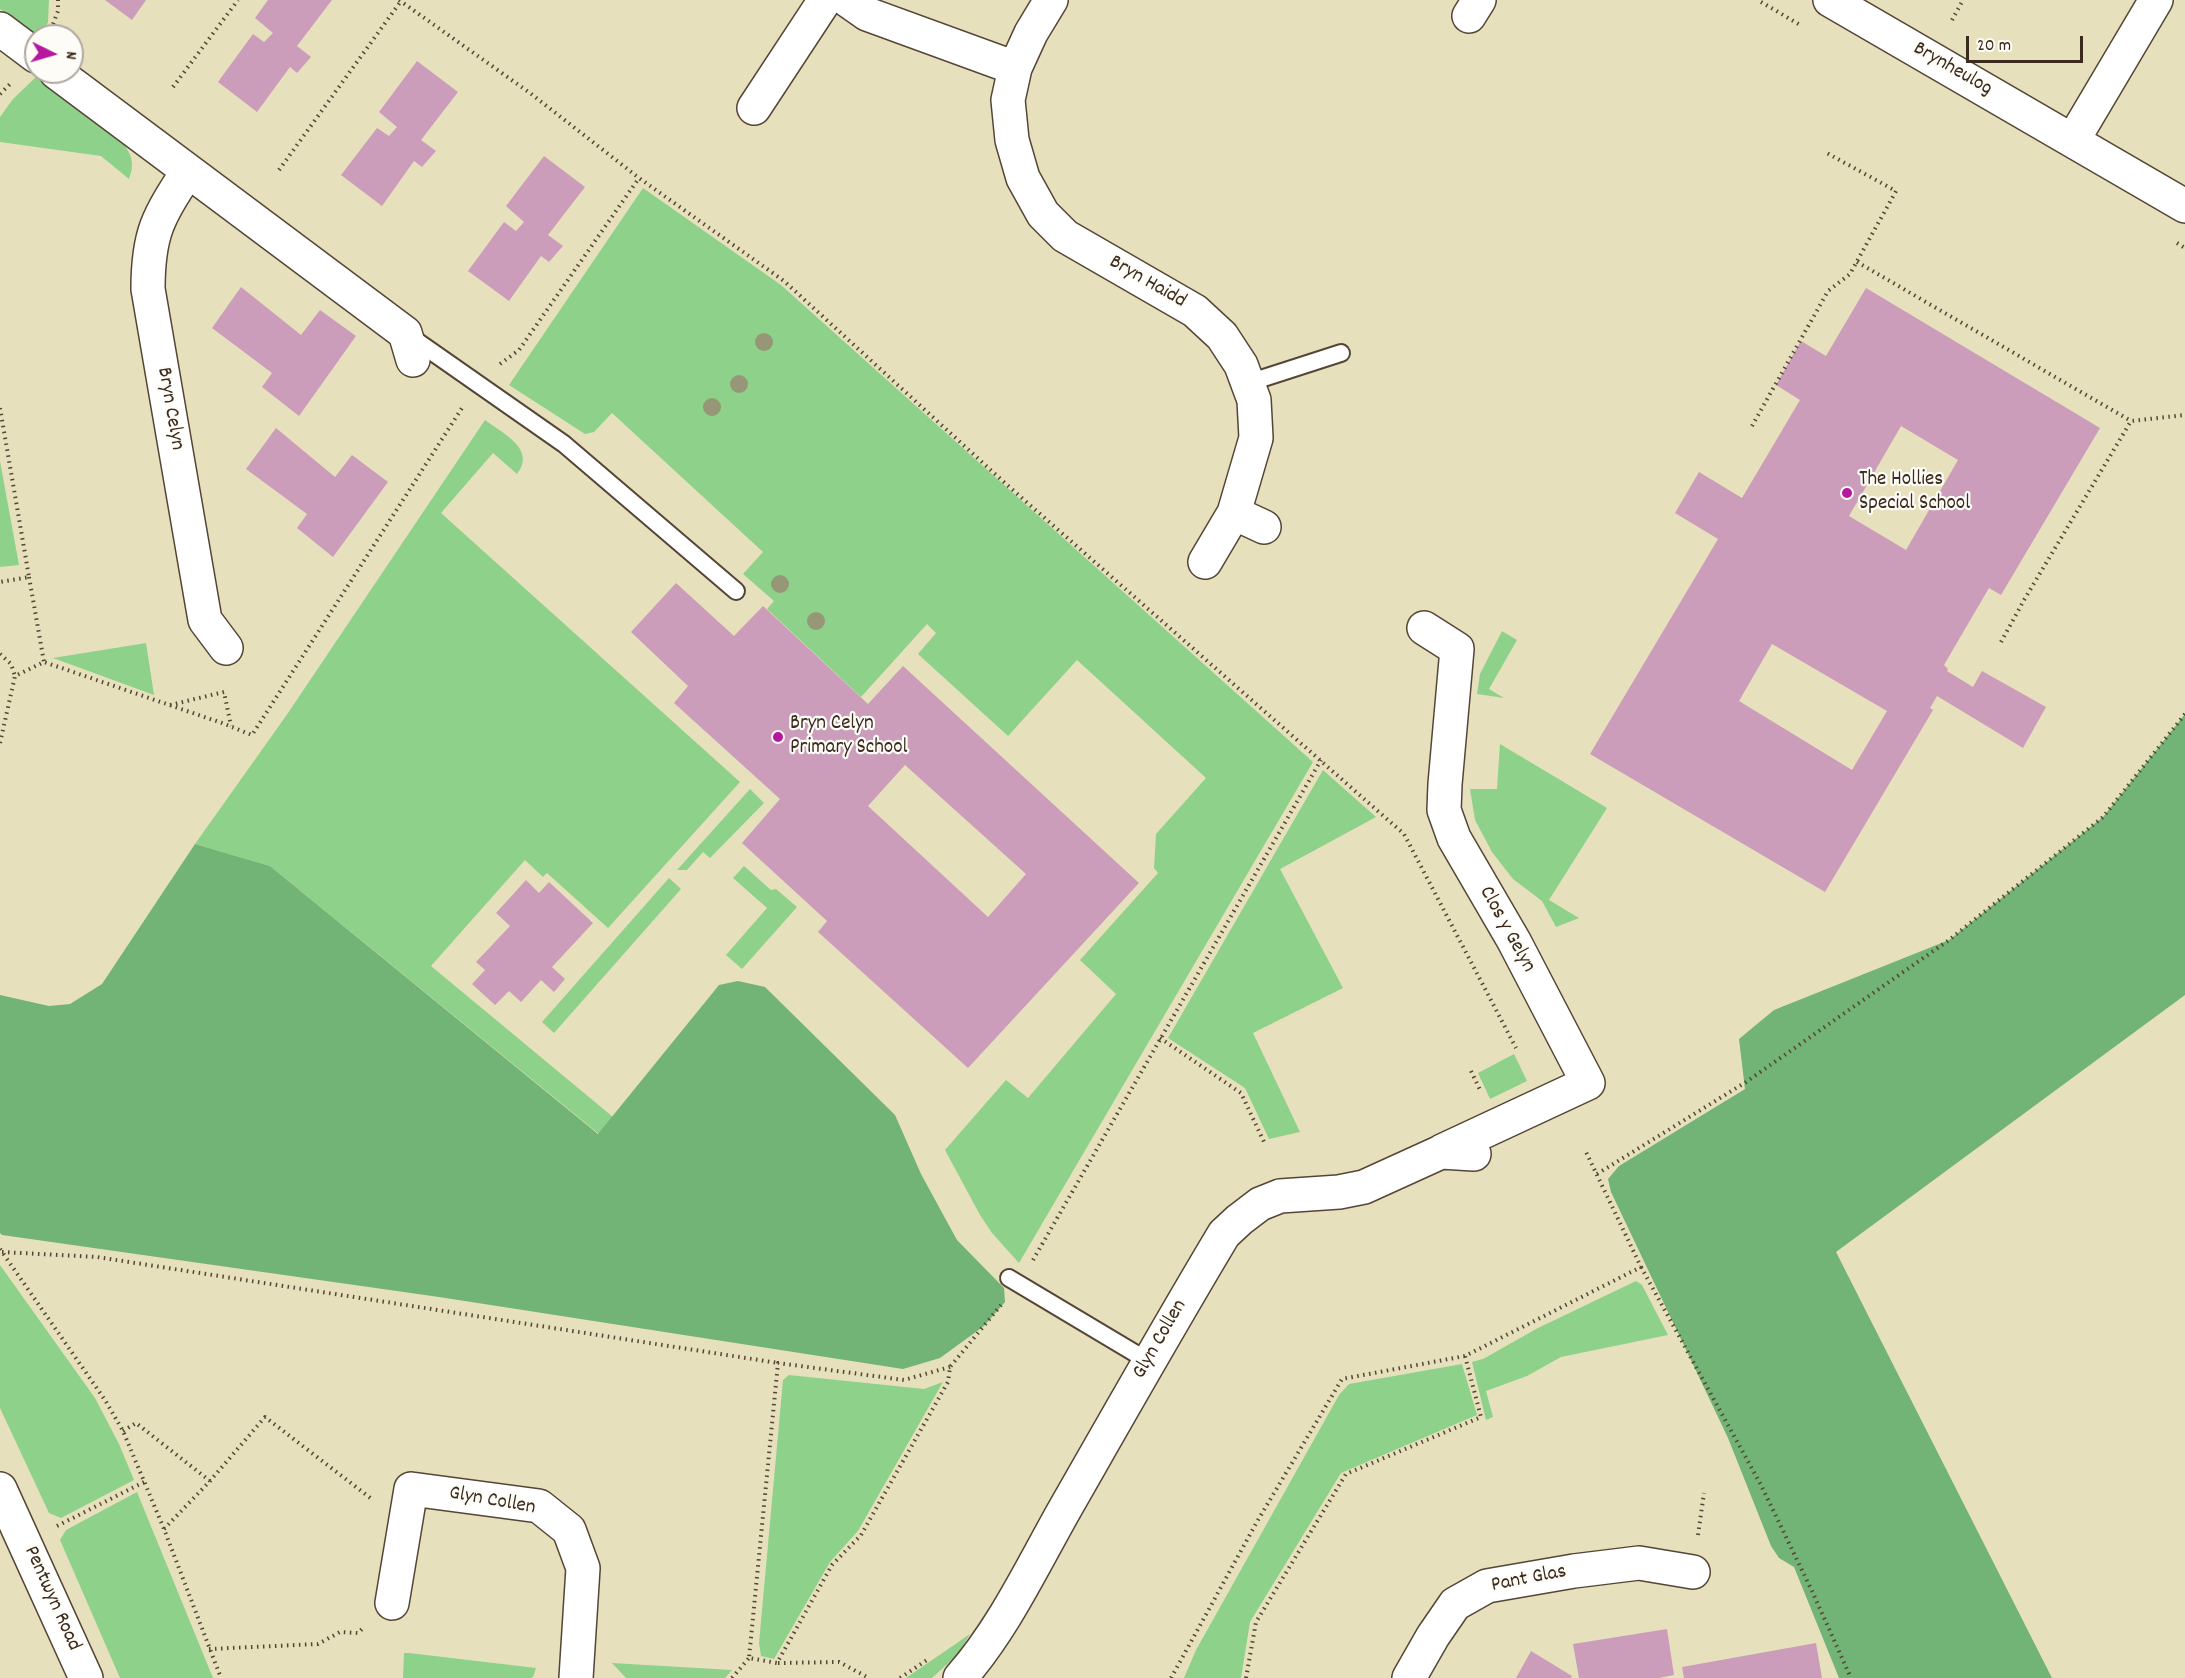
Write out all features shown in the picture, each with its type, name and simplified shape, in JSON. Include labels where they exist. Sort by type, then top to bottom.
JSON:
[{"type":"street","points":[[754,108],[825,0]]},
{"type":"street","points":[[847,0],[867,14],[1015,68]]},
{"type":"street","name":"Bryn Haidd","points":[[1052,0],[1031,33],[1015,68],[1008,100],[1012,140],[1023,178],[1043,214],[1065,236],[1195,311],[1222,336],[1241,365],[1254,400],[1256,438],[1234,513],[1205,562]]},
{"type":"street","name":"Brynheulog","points":[[1830,0],[2185,206]]},
{"type":"street","points":[[2073,140],[2156,0]]},
{"type":"street","points":[[0,29],[24,47]]},
{"type":"street","points":[[73,84],[188,171],[409,346]]},
{"type":"street","name":"Bryn Celyn","points":[[188,171],[165,206],[154,230],[148,258],[148,289],[205,620],[226,648]]},
{"type":"street","points":[[1234,513],[1264,527]]},
{"type":"street","name":"Clos y Gelyn","points":[[1424,628],[1457,649],[1444,810],[1454,838],[1514,941],[1588,1083],[1441,1152]]},
{"type":"street","name":"Glyn Collen","points":[[960,1678],[985,1647],[1011,1604],[1148,1361],[1224,1234],[1260,1204],[1281,1196],[1339,1192],[1364,1187],[1441,1152],[1474,1154]]},
{"type":"street","name":"Pentwyn Road","points":[[0,1489],[86,1678]]},
{"type":"street","name":"Glyn Collen","points":[[392,1603],[411,1489],[538,1506],[569,1530],[583,1568],[576,1678]]},
{"type":"street","name":"Pant Glas","points":[[1409,1678],[1455,1604],[1488,1586],[1574,1571],[1639,1563],[1693,1572]]},
{"type":"lane","points":[[409,346],[478,384],[564,444],[736,591]]},
{"type":"lane","points":[[1248,383],[1341,353]]},
{"type":"lane","points":[[1013,1282],[1148,1361]]},
{"type":"path","points":[[53,24],[58,11],[58,0]]},
{"type":"path","points":[[173,87],[238,0]]},
{"type":"path","points":[[279,170],[400,0],[530,93],[639,178],[784,281],[1006,484],[1404,834],[1516,1048]]},
{"type":"path","points":[[1952,20],[1964,0]]},
{"type":"path","points":[[1752,426],[1828,291],[1850,274],[1896,191],[1825,152]]},
{"type":"path","points":[[15,676],[44,662],[252,735],[482,377],[519,350],[639,178]]},
{"type":"path","points":[[1857,262],[2131,420],[2185,415]]},
{"type":"path","points":[[0,410],[44,662]]},
{"type":"path","points":[[2001,642],[2131,420]]},
{"type":"path","points":[[0,582],[29,577]]},
{"type":"path","points":[[0,654],[11,664],[15,676],[0,743]]},
{"type":"path","points":[[170,705],[224,692],[231,726]]},
{"type":"path","points":[[1597,1174],[1746,1082],[1949,940],[2103,817],[2185,714]]},
{"type":"path","points":[[777,1663],[832,1565],[861,1535],[948,1382],[950,1367],[1013,1282],[1160,1038],[1321,760]]},
{"type":"path","points":[[1160,1038],[1241,1093],[1265,1144]]},
{"type":"path","points":[[1586,1152],[1641,1268],[1761,1485],[1851,1678]]},
{"type":"path","points":[[1,1250],[97,1257],[778,1364],[904,1380],[950,1367]]},
{"type":"path","points":[[1,1250],[105,1400],[123,1431],[164,1529],[220,1678]]},
{"type":"path","points":[[1171,1678],[1258,1520],[1342,1379],[1464,1356],[1641,1268]]},
{"type":"path","points":[[1246,1678],[1256,1622],[1346,1474],[1481,1417],[1464,1356]]},
{"type":"path","points":[[732,1678],[749,1658],[778,1364]]},
{"type":"path","points":[[164,1529],[265,1417],[404,1524]]},
{"type":"path","points":[[123,1431],[136,1423],[210,1480]]},
{"type":"path","points":[[50,1529],[144,1482]]},
{"type":"path","points":[[208,1649],[318,1644],[340,1632],[358,1633]]},
{"type":"path","points":[[749,1658],[777,1663],[839,1662],[869,1678]]},
{"type":"green space","points":[[0,0],[49,0],[47,24],[24,24],[24,26],[0,9]]},
{"type":"green space","points":[[29,84],[45,84],[121,141],[131,159],[132,168],[129,179],[101,156],[0,142],[0,117],[13,99]]},
{"type":"green space","points":[[643,188],[781,285],[1313,762],[1019,1263],[992,1233],[980,1215],[945,1150],[1006,1080],[1028,1098],[1116,994],[1080,960],[1158,873],[1154,868],[1156,834],[1206,778],[1077,660],[1008,736],[918,654],[936,633],[927,624],[861,697],[767,609],[774,601],[743,574],[763,552],[612,413],[594,432],[585,434],[509,385]]},
{"type":"green space","points":[[485,420],[515,442],[523,457],[522,465],[517,474],[493,453],[441,513],[740,782],[608,928],[547,873],[543,877],[525,860],[431,966],[613,1117],[599,1134],[270,866],[195,844],[288,713]]},
{"type":"green space","points":[[0,461],[19,565],[0,567]]},
{"type":"green space","points":[[1502,631],[1517,640],[1489,689],[1504,698],[1477,694],[1480,674]]},
{"type":"green space","points":[[146,643],[154,695],[53,658]]},
{"type":"green space","points":[[2185,714],[2185,995],[1836,1252],[2052,1678],[1839,1678],[1794,1567],[1779,1558],[1771,1546],[1728,1438],[1611,1192],[1608,1179],[1619,1166],[1745,1089],[1739,1039],[1774,1010],[1949,940],[2103,817]]},
{"type":"green space","points":[[1500,744],[1607,808],[1549,900],[1579,918],[1556,927],[1542,901],[1513,879],[1492,852],[1475,820],[1470,789],[1497,789]]},
{"type":"green space","points":[[1323,770],[1376,817],[1280,869],[1343,988],[1253,1033],[1300,1132],[1269,1139],[1245,1088],[1168,1038]]},
{"type":"green space","points":[[750,789],[764,803],[710,858],[703,852],[687,870],[677,870]]},
{"type":"green space","points":[[195,844],[270,866],[598,1134],[719,985],[738,981],[765,987],[895,1115],[921,1174],[957,1240],[1004,1288],[1005,1302],[984,1326],[940,1358],[903,1369],[439,1297],[2,1235],[0,1233],[0,995],[49,1006],[70,1004],[102,984]]},
{"type":"green space","points":[[744,866],[771,890],[776,889],[797,907],[742,969],[726,955],[767,908],[733,878]]},
{"type":"green space","points":[[669,878],[681,889],[554,1033],[542,1022]]},
{"type":"green space","points":[[1514,1054],[1527,1081],[1490,1099],[1478,1073]]},
{"type":"green space","points":[[0,1265],[95,1398],[119,1444],[134,1480],[61,1518],[49,1513],[0,1408]]},
{"type":"green space","points":[[1636,1281],[1642,1285],[1668,1335],[1561,1357],[1527,1376],[1486,1391],[1493,1417],[1486,1420],[1472,1362],[1483,1359],[1538,1328]]},
{"type":"green space","points":[[1462,1364],[1477,1415],[1341,1473],[1250,1622],[1241,1678],[1184,1678],[1196,1650],[1339,1395],[1349,1384]]},
{"type":"green space","points":[[789,1375],[924,1389],[943,1382],[858,1531],[830,1562],[774,1659],[761,1656],[759,1643],[783,1380]]},
{"type":"green space","points":[[137,1492],[213,1678],[120,1678],[60,1540],[66,1530]]},
{"type":"green space","points":[[970,1634],[957,1655],[932,1678],[906,1678]]},
{"type":"green space","points":[[404,1653],[536,1668],[531,1678],[403,1678]]},
{"type":"green space","points":[[612,1663],[732,1670],[725,1678],[626,1678]]},
{"type":"building","points":[[105,0],[146,0],[132,20]]},
{"type":"building","points":[[268,0],[332,0],[297,46],[311,57],[297,73],[290,67],[257,112],[218,82],[253,34],[264,42],[273,33],[255,18]]},
{"type":"building","points":[[417,61],[458,92],[421,140],[436,151],[422,167],[414,161],[382,206],[341,175],[377,128],[389,136],[397,127],[379,112]]},
{"type":"building","points":[[544,156],[585,187],[548,235],[563,246],[549,262],[541,256],[509,301],[468,271],[504,222],[516,231],[524,222],[506,206]]},
{"type":"building","points":[[241,287],[301,335],[320,310],[356,336],[299,416],[262,387],[272,373],[212,328]]},
{"type":"building","points":[[1866,288],[2100,428],[2001,595],[1989,588],[1944,665],[1947,671],[1973,687],[1982,671],[2046,707],[2023,748],[1937,696],[1930,708],[1933,710],[1825,892],[1590,754],[1718,539],[1675,513],[1699,472],[1742,498],[1800,400],[1776,385],[1801,341],[1826,356]],"holes":[[[1901,426],[1958,460],[1906,550],[1849,516]],[[1772,644],[1887,711],[1852,770],[1739,701]]]},
{"type":"building","points":[[276,428],[335,477],[352,455],[388,482],[333,557],[297,528],[307,514],[246,469]]},
{"type":"building","points":[[676,583],[734,636],[763,606],[868,704],[903,666],[1139,883],[968,1068],[818,932],[827,921],[742,843],[780,799],[674,703],[688,686],[631,632]],"holes":[[[905,765],[1026,874],[988,917],[868,806]]]},
{"type":"building","points":[[526,880],[539,893],[549,882],[593,923],[552,967],[565,979],[554,992],[541,980],[521,1002],[509,991],[495,1005],[472,984],[485,970],[476,962],[510,926],[496,913]]},
{"type":"building","points":[[1667,1629],[1674,1675],[1659,1678],[1579,1678],[1573,1644]]},
{"type":"building","points":[[1816,1643],[1822,1678],[1684,1678],[1682,1667]]},
{"type":"building","points":[[1531,1651],[1572,1676],[1571,1678],[1516,1678]]},
{"type":"place","name":"The Hollies Special School","points":[[1847,493]]},
{"type":"place","name":"Bryn Celyn Primary School","points":[[778,737]]}]
